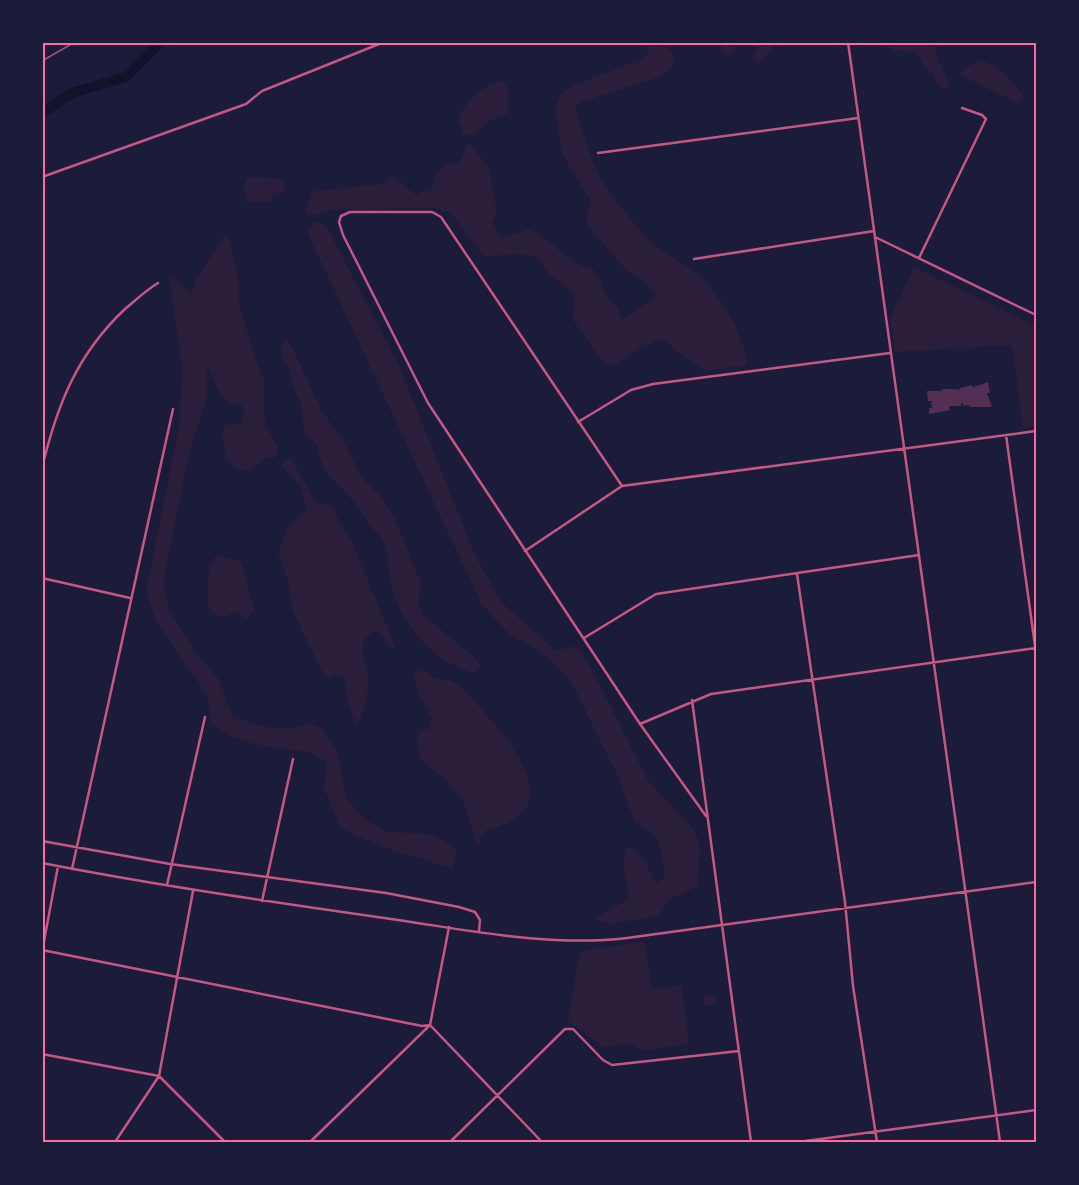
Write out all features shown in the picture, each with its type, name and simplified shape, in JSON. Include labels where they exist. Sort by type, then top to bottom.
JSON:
[{"type":"street","points":[[42,177],[118,152],[246,104],[262,91],[384,42]]},
{"type":"street","points":[[848,42],[890,353],[967,892],[1000,1142]]},
{"type":"street","points":[[919,258],[986,119],[982,115],[962,108]]},
{"type":"street","points":[[598,152],[858,118]]},
{"type":"street","points":[[622,486],[441,217],[432,212],[350,212],[341,216],[339,222],[343,234],[428,403],[640,724],[706,816]]},
{"type":"street","points":[[694,258],[874,230]]},
{"type":"street","points":[[875,237],[1036,315]]},
{"type":"street","points":[[42,468],[61,403],[82,361],[105,328],[146,290],[158,283]]},
{"type":"street","points":[[578,422],[630,390],[653,384],[890,353]]},
{"type":"street","points":[[72,869],[173,409]]},
{"type":"street","points":[[525,551],[622,486],[1036,431]]},
{"type":"street","points":[[1006,435],[1036,653]]},
{"type":"street","points":[[584,638],[656,594],[920,555]]},
{"type":"street","points":[[797,574],[814,680],[845,907],[853,986],[877,1142]]},
{"type":"street","points":[[42,578],[130,598]]},
{"type":"street","points":[[640,724],[692,700],[711,694],[1036,648]]},
{"type":"street","points":[[692,700],[751,1142]]},
{"type":"street","points":[[167,885],[170,864],[205,717]]},
{"type":"street","points":[[262,901],[293,759]]},
{"type":"street","points":[[42,841],[170,864],[386,893],[459,907],[475,912],[480,920],[479,931]]},
{"type":"street","points":[[42,863],[193,891],[449,927],[572,942],[609,940],[1036,882]]},
{"type":"street","points":[[58,866],[43,950],[422,1026],[430,1025]]},
{"type":"street","points":[[115,1142],[159,1076],[179,976],[193,891]]},
{"type":"street","points":[[310,1142],[430,1025],[449,927]]},
{"type":"street","points":[[430,1025],[542,1142]]},
{"type":"street","points":[[450,1142],[566,1029],[573,1029],[603,1060],[612,1065],[739,1051]]},
{"type":"street","points":[[42,1054],[159,1076],[225,1142]]},
{"type":"street","points":[[798,1142],[1036,1110]]},
{"type":"shaded area","points":[[645,43],[662,43],[667,47],[674,60],[671,67],[662,76],[581,102],[575,107],[586,143],[605,185],[642,233],[660,249],[694,271],[721,301],[736,327],[747,365],[706,371],[677,352],[663,338],[634,351],[615,365],[603,362],[573,320],[574,297],[572,293],[550,275],[542,263],[530,255],[523,254],[507,254],[485,258],[452,214],[436,208],[334,210],[309,216],[305,211],[313,191],[380,184],[391,177],[397,179],[416,195],[433,187],[434,180],[444,164],[456,165],[468,142],[489,168],[497,213],[492,222],[499,235],[504,238],[529,229],[541,235],[575,263],[594,270],[600,280],[604,293],[618,308],[622,320],[654,299],[654,292],[640,278],[628,272],[587,225],[586,219],[590,200],[562,154],[555,107],[560,95],[570,87],[644,58],[649,54]]},
{"type":"shaded area","points":[[721,43],[737,43],[735,51],[729,55],[723,53]]},
{"type":"shaded area","points":[[760,43],[776,43],[763,61],[757,62],[752,58]]},
{"type":"shaded area","points":[[883,43],[935,43],[938,58],[950,86],[943,90],[938,85],[933,73],[923,65],[918,55],[905,51],[892,51]]},
{"type":"shaded area","points":[[978,60],[992,65],[1009,78],[1023,95],[1019,104],[958,74]]},
{"type":"shaded area","points":[[497,82],[504,82],[508,89],[509,113],[490,121],[475,135],[464,135],[458,120],[465,107],[473,96]]},
{"type":"shaded area","points":[[246,178],[283,179],[285,193],[275,194],[269,202],[247,202],[244,187]]},
{"type":"shaded area","points":[[313,221],[326,225],[399,366],[475,555],[502,603],[556,651],[575,646],[590,666],[648,781],[693,829],[699,841],[698,886],[667,901],[659,916],[608,924],[594,919],[629,899],[623,866],[626,848],[631,847],[640,855],[656,884],[664,878],[662,852],[651,832],[635,823],[619,779],[571,681],[543,653],[509,634],[482,605],[307,232]]},
{"type":"shaded area","points":[[225,234],[230,239],[239,283],[239,302],[254,355],[264,380],[265,425],[278,447],[276,458],[267,457],[249,469],[242,470],[231,464],[225,452],[224,425],[242,423],[244,414],[242,405],[228,402],[223,397],[207,366],[206,402],[190,451],[163,583],[169,609],[197,655],[218,678],[233,716],[262,726],[291,728],[310,723],[322,728],[336,749],[347,799],[363,818],[385,831],[435,835],[456,848],[454,869],[385,848],[340,828],[324,788],[326,763],[320,758],[297,750],[272,748],[250,743],[230,735],[211,724],[208,697],[156,620],[146,592],[179,426],[182,367],[169,276],[177,280],[191,295],[197,278]]},
{"type":"shaded area","points":[[914,267],[1036,326],[1036,426],[1023,428],[1012,345],[895,352],[890,318]]},
{"type":"shaded area","points":[[288,339],[321,410],[344,442],[362,478],[380,496],[395,519],[421,584],[418,603],[423,615],[472,655],[480,665],[478,670],[472,673],[441,658],[416,634],[403,615],[390,583],[385,544],[357,506],[327,472],[322,464],[317,444],[307,436],[304,430],[301,403],[292,386],[291,373],[281,355],[282,342]]},
{"type":"shaded area","points":[[290,457],[316,503],[330,505],[353,544],[396,649],[389,647],[375,630],[364,639],[363,653],[368,685],[364,706],[357,726],[348,706],[344,677],[335,675],[326,679],[292,610],[288,581],[278,553],[288,526],[307,511],[301,487],[281,465]]},
{"type":"shaded area","points":[[217,555],[241,562],[255,610],[246,620],[236,612],[224,617],[213,613],[207,604],[209,565]]},
{"type":"shaded area","points":[[421,667],[436,678],[453,682],[483,710],[514,750],[525,772],[530,791],[526,808],[511,821],[496,828],[486,830],[477,846],[463,800],[444,778],[420,760],[417,741],[419,732],[429,728],[432,718],[418,692],[414,673]]},
{"type":"shaded area","points":[[645,942],[652,989],[682,985],[689,1044],[641,1051],[632,1043],[604,1047],[568,1021],[580,951]]},
{"type":"shaded area","points":[[707,994],[711,994],[715,1000],[711,1006],[707,1006],[703,1002],[703,998]]},
{"type":"building","points":[[988,382],[990,393],[987,393],[992,407],[970,407],[969,405],[964,406],[961,403],[961,406],[949,406],[950,410],[929,414],[929,408],[932,408],[931,402],[933,401],[928,401],[927,391],[941,391],[941,394],[942,389],[956,389],[959,391],[958,389],[972,385],[974,389],[974,387]]},
{"type":"waterway","points":[[42,113],[72,93],[126,77],[160,42]]},
{"type":"railway","points":[[42,61],[75,42]]}]
